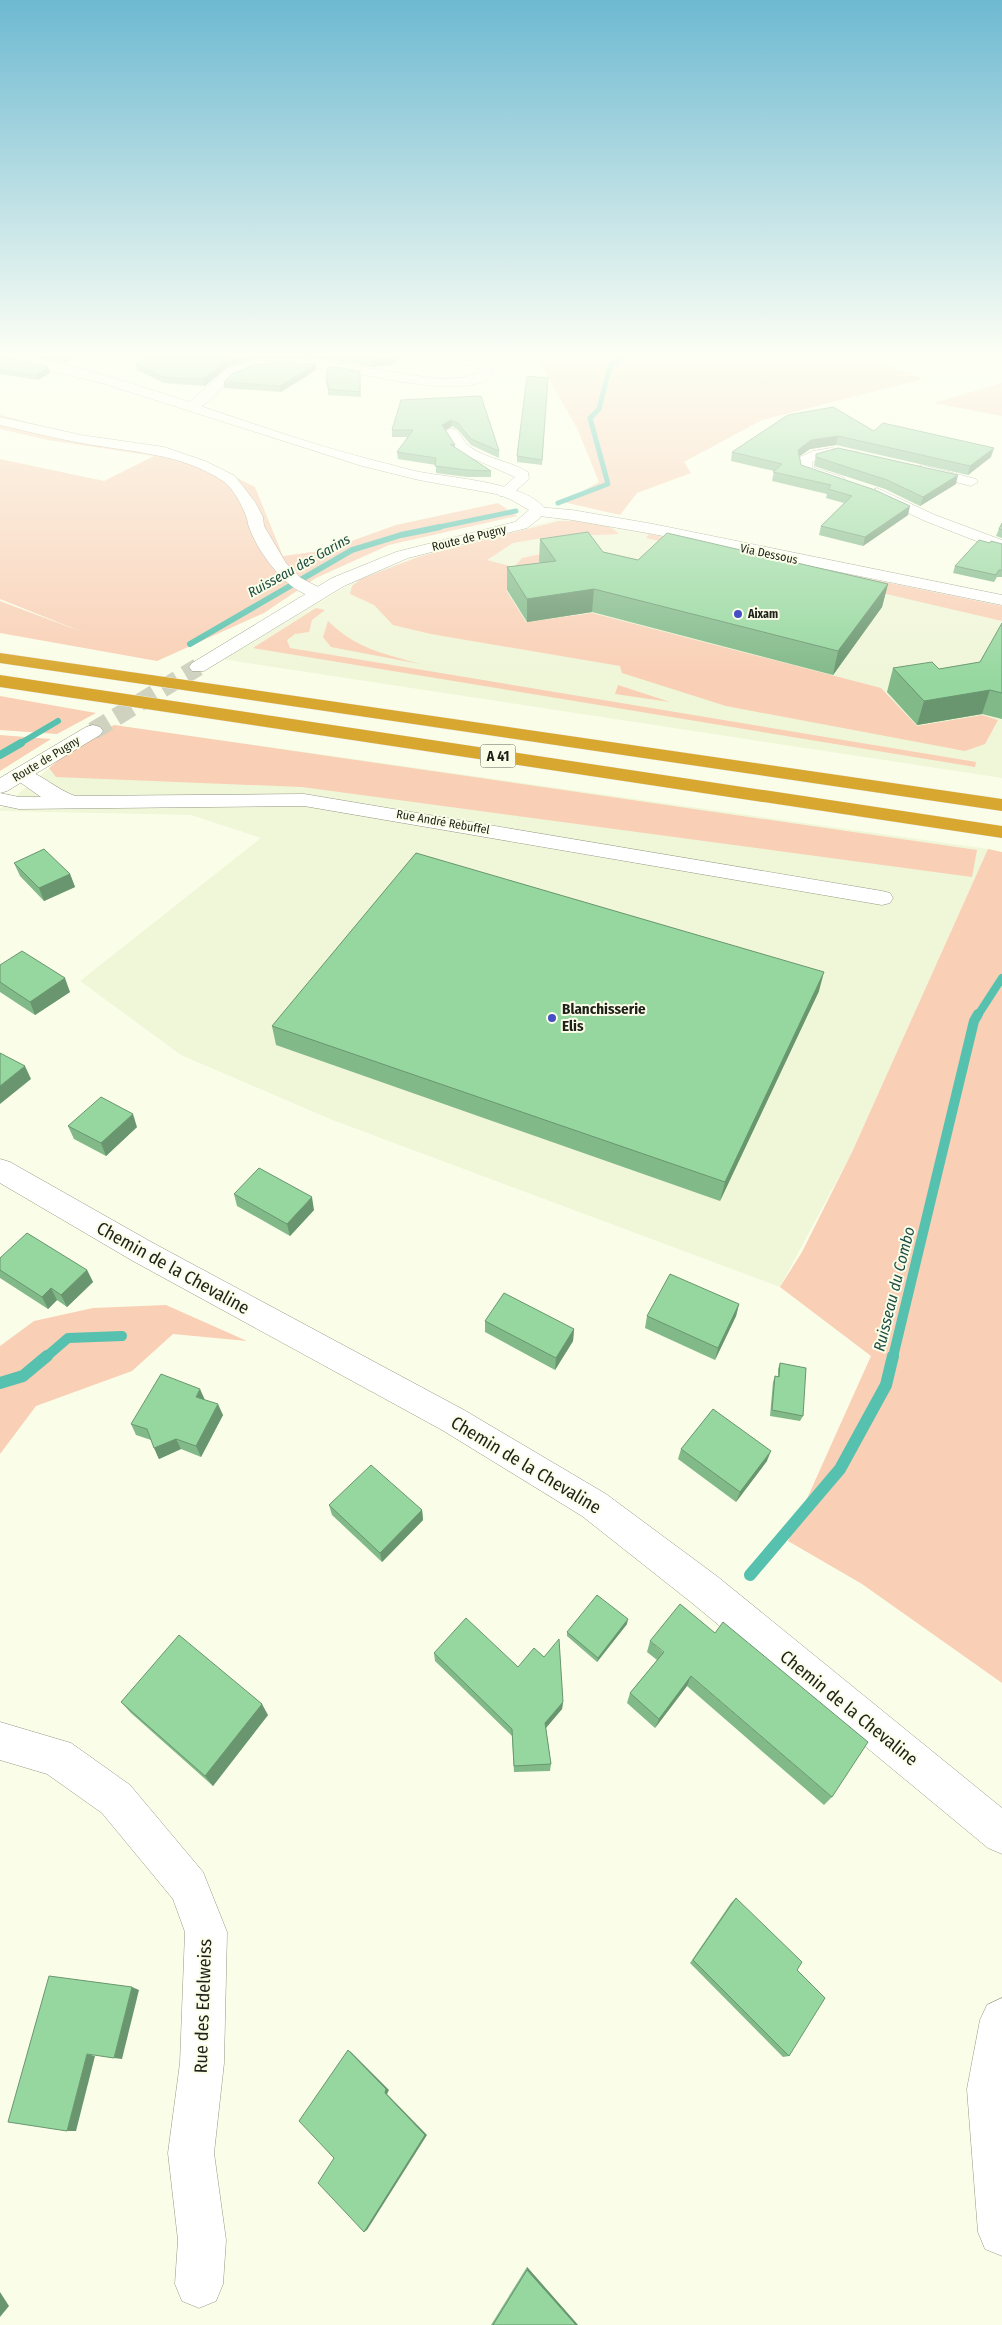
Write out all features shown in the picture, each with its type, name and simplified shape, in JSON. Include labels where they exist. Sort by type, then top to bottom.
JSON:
[{"type":"highway","name":"A 41","points":[[0,658],[1002,805]]},
{"type":"highway","name":"A 41","points":[[0,681],[1002,832]]},
{"type":"street","points":[[201,464],[230,479],[247,502],[255,518],[256,526],[284,574],[318,594]]},
{"type":"street","points":[[377,464],[398,471],[505,493],[533,505],[536,512]]},
{"type":"street","points":[[499,464],[523,475],[522,479],[505,493]]},
{"type":"street","points":[[805,464],[805,469],[879,494],[930,518],[1002,546]]},
{"type":"street","points":[[909,466],[970,482]]},
{"type":"street","name":"Route de Pugny","points":[[198,667],[338,582],[377,564],[418,551],[521,525],[530,520],[536,512]]},
{"type":"street","name":"Via Dessous","points":[[536,512],[564,514],[653,529],[896,580],[1002,600]]},
{"type":"street","name":"Route de Pugny","points":[[0,787],[93,731]]},
{"type":"street","points":[[22,774],[54,796],[70,802]]},
{"type":"street","name":"Rue André Rebuffel","points":[[0,799],[19,803],[304,800],[882,898]]},
{"type":"street","name":"Chemin de la Chevaline","points":[[0,1170],[143,1252],[453,1420],[594,1505],[705,1590],[1002,1834]]},
{"type":"street","name":"Rue des Edelweiss","points":[[0,1741],[57,1757],[116,1799],[189,1886],[203,1923],[206,1932],[202,2063],[192,2153],[202,2240],[199,2284]]},
{"type":"street","points":[[1002,2020],[989,2089],[1002,2232]]},
{"type":"shaded area","points":[[0,464],[26,464],[104,481],[137,464],[210,464],[255,487],[283,556],[326,550],[396,525],[498,503],[517,516],[389,545],[316,578],[264,613],[157,661],[0,633],[0,601],[85,633],[0,599]]},
{"type":"shaded area","points":[[592,464],[686,464],[691,473],[637,493],[620,515],[563,502],[599,482]]},
{"type":"shaded area","points":[[558,519],[584,520],[737,550],[1002,610],[1002,778],[222,659],[361,578],[418,556]]},
{"type":"shaded area","points":[[559,521],[599,523],[619,534],[548,537],[513,543],[487,560],[514,567],[522,558],[550,552],[600,553],[539,561],[549,576],[541,585],[506,590],[526,622],[592,613],[881,688],[917,726],[982,715],[998,720],[985,744],[965,751],[726,706],[622,673],[620,666],[431,634],[393,625],[374,605],[350,594],[352,586],[361,579],[418,557]]},
{"type":"shaded area","points":[[649,534],[1002,606],[1002,621],[646,538]]},
{"type":"shaded area","points":[[316,608],[325,610],[312,620],[309,632],[295,634],[287,640],[290,648],[976,762],[975,767],[253,648]]},
{"type":"shaded area","points":[[328,621],[349,638],[360,644],[382,653],[420,664],[331,647],[323,637]]},
{"type":"shaded area","points":[[618,685],[670,702],[615,694]]},
{"type":"shaded area","points":[[0,696],[96,713],[57,734],[0,730]]},
{"type":"shaded area","points":[[114,725],[988,849],[853,1150],[780,1287],[330,1119],[181,1055],[80,981],[261,838],[191,815],[0,811],[0,809],[65,755]]},
{"type":"shaded area","points":[[114,725],[977,850],[972,877],[302,787],[56,777],[49,768],[65,755]]},
{"type":"shaded area","points":[[0,735],[51,739],[0,771]]},
{"type":"shaded area","points":[[988,849],[1002,852],[1002,1683],[862,1584],[788,1541],[871,1356],[780,1287],[802,1252],[853,1150]]},
{"type":"shaded area","points":[[166,1305],[247,1341],[173,1334],[132,1371],[36,1406],[0,1454],[0,1346],[34,1321],[93,1308]]},
{"type":"building","points":[[481,464],[491,471],[467,470],[435,466]]},
{"type":"building","points":[[781,464],[801,464],[875,490],[910,506],[865,537],[821,526],[852,496],[828,489],[831,485],[773,472]]},
{"type":"building","points":[[839,464],[911,464],[958,475],[923,497],[887,480]]},
{"type":"building","name":"Aixam","points":[[588,532],[603,552],[638,560],[667,533],[888,584],[838,651],[594,589],[527,599],[507,567],[556,561],[540,539]]},
{"type":"building","points":[[979,540],[1002,544],[1002,570],[999,570],[996,575],[955,566]]},
{"type":"building","points":[[1002,623],[1002,693],[990,690],[924,701],[893,668],[932,662],[939,669],[980,662]]},
{"type":"building","points":[[44,849],[70,874],[39,888],[14,863]]},
{"type":"building","name":"Blanchisserie Elis","points":[[416,853],[824,972],[725,1182],[272,1026]]},
{"type":"building","points":[[22,951],[65,978],[30,1002],[0,982],[0,965]]},
{"type":"building","points":[[0,1053],[25,1066],[0,1086]]},
{"type":"building","points":[[101,1097],[133,1114],[101,1143],[68,1126]]},
{"type":"building","points":[[259,1168],[312,1197],[287,1224],[234,1194]]},
{"type":"building","points":[[27,1233],[87,1270],[61,1295],[51,1288],[42,1297],[0,1270],[0,1258]]},
{"type":"building","points":[[670,1274],[739,1304],[718,1348],[647,1316]]},
{"type":"building","points":[[504,1293],[574,1329],[556,1358],[485,1321]]},
{"type":"building","points":[[780,1363],[806,1368],[803,1416],[772,1410],[775,1376],[779,1377]]},
{"type":"building","points":[[161,1374],[200,1389],[196,1397],[218,1404],[196,1446],[176,1439],[154,1448],[147,1429],[131,1424]]},
{"type":"building","points":[[713,1409],[771,1451],[740,1492],[681,1449]]},
{"type":"building","points":[[371,1465],[422,1510],[380,1553],[329,1505]]},
{"type":"building","points":[[597,1595],[628,1619],[598,1658],[567,1632]]},
{"type":"building","points":[[680,1604],[715,1633],[723,1622],[868,1742],[832,1797],[691,1676],[659,1719],[630,1693],[664,1652],[650,1641]]},
{"type":"building","points":[[466,1618],[518,1667],[534,1648],[544,1657],[559,1639],[563,1702],[545,1723],[551,1764],[514,1766],[512,1729],[434,1653]]},
{"type":"building","points":[[179,1635],[262,1704],[205,1776],[121,1702]]},
{"type":"building","points":[[736,1898],[802,1962],[797,1970],[825,1998],[789,2056],[693,1960]]},
{"type":"building","points":[[49,1976],[132,1987],[114,2058],[87,2054],[67,2131],[8,2122]]},
{"type":"building","points":[[348,2050],[386,2089],[385,2093],[425,2135],[364,2232],[318,2183],[334,2158],[299,2121]]},
{"type":"building","points":[[527,2270],[576,2325],[493,2325]]},
{"type":"waterway","name":"Ruisseau des Garins","points":[[558,503],[608,484],[603,464]]},
{"type":"waterway","name":"Ruisseau des Garins","points":[[434,528],[516,511]]},
{"type":"waterway","name":"Ruisseau des Garins","points":[[190,644],[352,550],[401,535],[440,527]]},
{"type":"waterway","name":"Ruisseau des Garins","points":[[19,744],[58,721]]},
{"type":"waterway","name":"Ruisseau des Garins","points":[[0,755],[21,743]]},
{"type":"waterway","name":"Ruisseau du Combo","points":[[978,1015],[1002,978]]},
{"type":"waterway","name":"Ruisseau du Combo","points":[[893,1357],[974,1021],[978,1014]]},
{"type":"waterway","name":"Ruisseau du Combo","points":[[46,1357],[68,1338],[122,1336]]},
{"type":"waterway","name":"Ruisseau du Combo","points":[[0,1383],[23,1376],[47,1356]]},
{"type":"waterway","name":"Ruisseau du Combo","points":[[750,1575],[840,1469],[886,1385],[893,1356]]},
{"type":"tunnel","points":[[93,731],[198,667]]},
{"type":"place","name":"Aixam","points":[[738,614]]},
{"type":"place","name":"Blanchisserie Elis","points":[[552,1018]]}]
